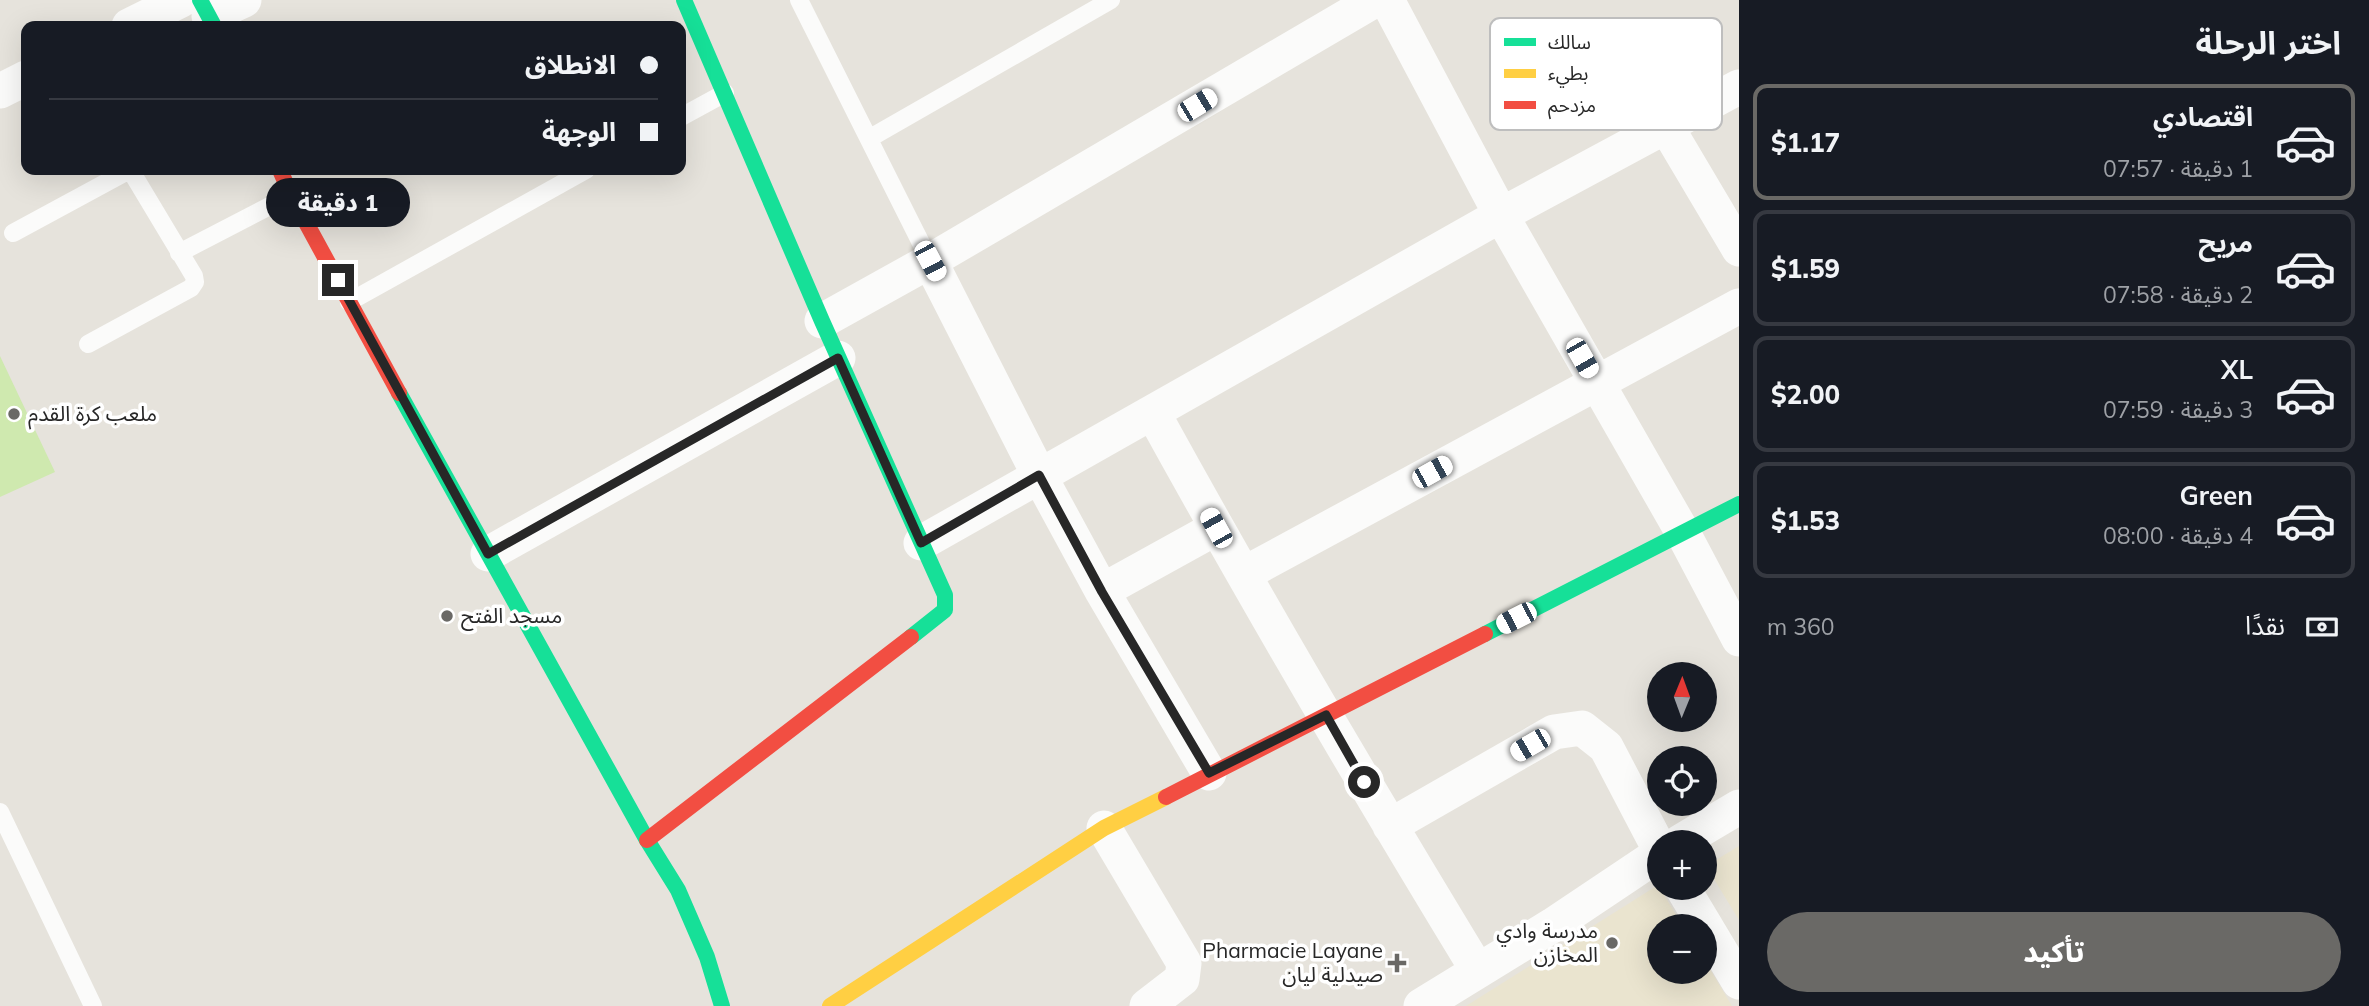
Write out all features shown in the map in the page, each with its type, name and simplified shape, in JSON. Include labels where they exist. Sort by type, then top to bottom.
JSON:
[{"type":"street","points":[[151,21],[244,0]]},
{"type":"street","points":[[647,840],[945,610],[945,595],[838,358],[684,0]]},
{"type":"street","points":[[822,321],[930,261],[1375,0]]},
{"type":"street","points":[[1387,0],[1501,215],[1683,533],[1739,639]]},
{"type":"street","points":[[0,91],[21,80]]},
{"type":"street","points":[[1722,96],[1739,87]]},
{"type":"street","points":[[921,543],[1501,215],[1659,130]]},
{"type":"street","points":[[1668,130],[1739,249]]},
{"type":"street","points":[[282,175],[488,554],[647,840],[678,890],[707,957],[722,1006]]},
{"type":"street","points":[[930,261],[1102,592],[1209,773]]},
{"type":"street","points":[[1244,574],[1739,306]]},
{"type":"street","points":[[488,554],[838,358]]},
{"type":"street","points":[[1153,413],[1216,528],[1478,971]]},
{"type":"street","points":[[830,1006],[1104,828],[1739,504]]},
{"type":"street","points":[[1102,592],[1216,528]]},
{"type":"street","points":[[1390,826],[1554,732],[1582,728],[1606,747],[1650,830]]},
{"type":"street","points":[[1700,830],[1739,807]]},
{"type":"street","points":[[1104,828],[1184,963],[1182,979],[1147,1006]]},
{"type":"street","points":[[1420,1006],[1553,925],[1647,862]]},
{"type":"street","points":[[1690,900],[1739,982]]},
{"type":"lane","points":[[799,0],[930,261]]},
{"type":"lane","points":[[870,138],[1111,0]]},
{"type":"lane","points":[[686,114],[725,93]]},
{"type":"lane","points":[[13,233],[119,175]]},
{"type":"lane","points":[[88,344],[191,288],[195,282],[194,276],[132,175]]},
{"type":"lane","points":[[349,302],[577,175]]},
{"type":"lane","points":[[179,253],[291,195]]},
{"type":"lane","points":[[0,812],[93,1006]]},
{"type":"shaded area","points":[[1739,846],[1739,920],[1717,884],[1717,859]]},
{"type":"shaded area","name":"مدرسة وادي المخازن","points":[[1647,892],[1647,900],[1667,900],[1676,914],[1647,914],[1647,984],[1717,984],[1717,981],[1732,1006],[1466,1006]]},
{"type":"green space","name":"ملعب كرة القدم","points":[[0,356],[55,472],[0,497]]},
{"type":"traffic: fast","points":[[200,0],[211,21]]},
{"type":"traffic: fast","points":[[684,0],[822,321],[945,595],[945,610],[911,637]]},
{"type":"traffic: fast","points":[[399,393],[647,840],[678,890],[707,957],[722,1006]]},
{"type":"traffic: fast","points":[[1485,634],[1739,504]]},
{"type":"traffic: slow","points":[[830,1006],[1104,828],[1166,797]]},
{"type":"traffic: jam","points":[[282,175],[399,393]]},
{"type":"traffic: jam","points":[[1166,797],[1485,634]]},
{"type":"traffic: jam","points":[[647,840],[911,637]]},
{"type":"place","name":"ملعب كرة القدم","points":[[14,414]]},
{"type":"place","name":"مسجد الفتح","points":[[447,616]]},
{"type":"place","name":"مدرسة وادي المخازن","points":[[1612,943]]},
{"type":"place","name":"Pharmacie Layane صيدلية ليان","points":[[1397,963]]},
{"type":"route","points":[[338,280],[488,554],[838,358],[921,543],[1039,475],[1102,592],[1209,773],[1326,715],[1364,782]]}]
